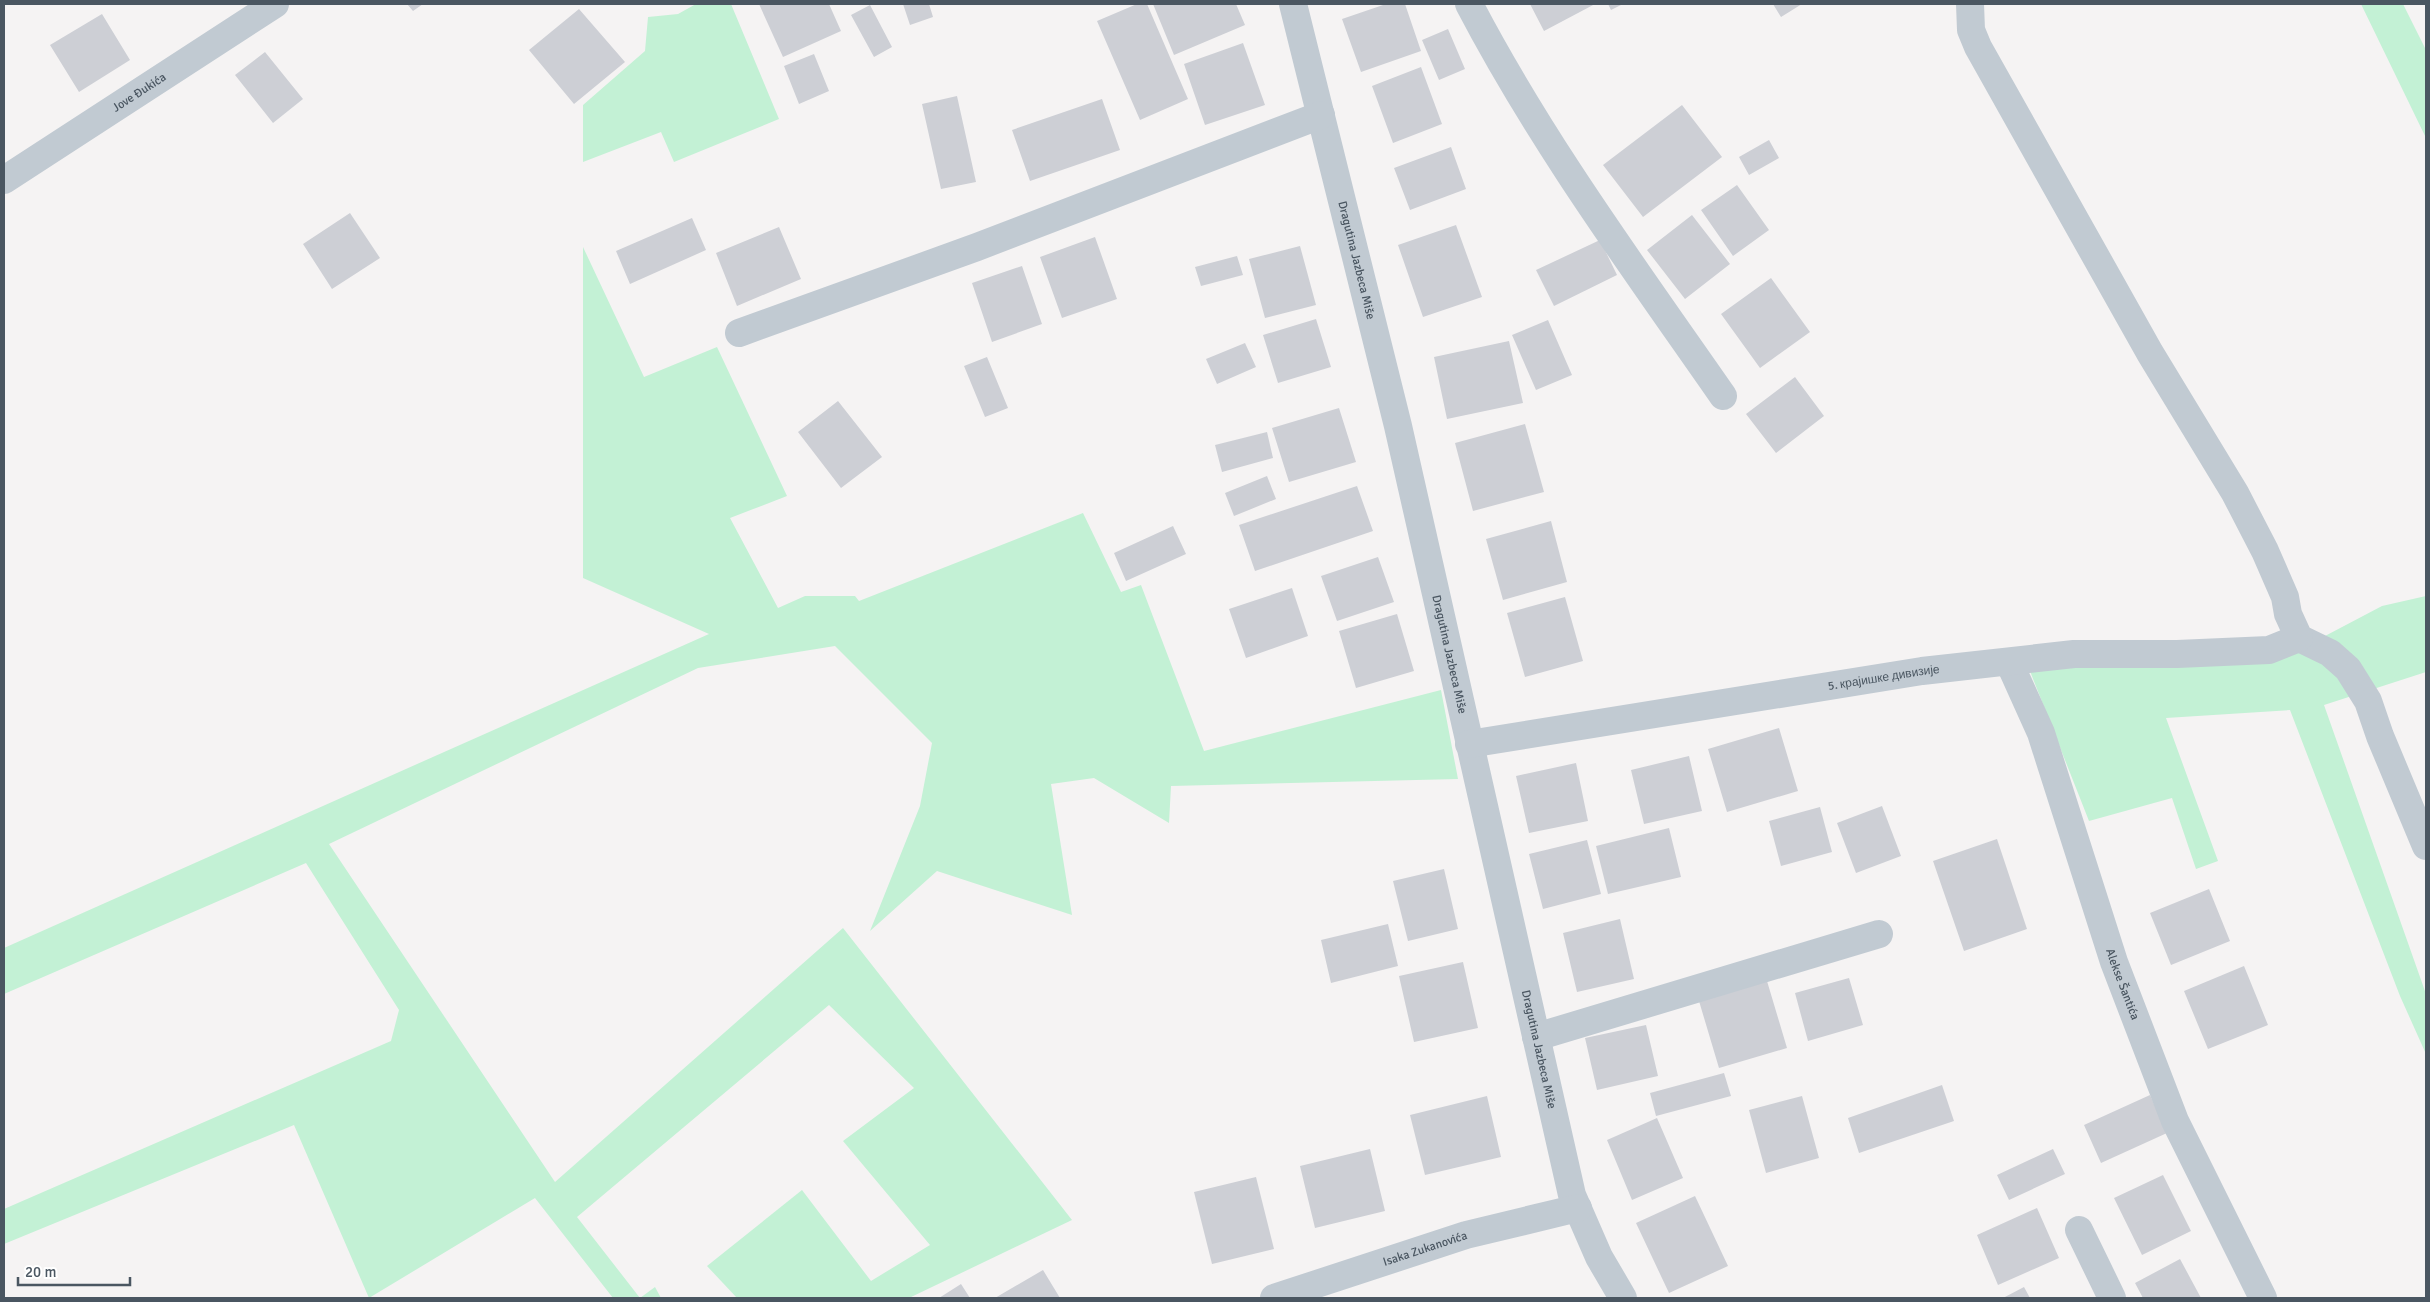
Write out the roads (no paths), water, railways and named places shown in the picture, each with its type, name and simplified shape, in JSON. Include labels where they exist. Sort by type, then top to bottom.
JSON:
[{"type":"street","name":"Jove Đukića","points":[[4,180],[275,4]]},
{"type":"street","name":"Dragutina Jazbeca Miše","points":[[1293,4],[1398,426],[1572,1195],[1600,1257],[1623,1298]]},
{"type":"street","points":[[1469,4],[1527,107],[1579,187],[1723,396]]},
{"type":"street","points":[[1970,4],[1971,30],[1978,47],[2150,353],[2235,493],[2266,551],[2285,597],[2288,614],[2299,638],[2330,652],[2348,669],[2368,701],[2380,736],[2426,846]]},
{"type":"street","points":[[739,333],[977,247],[1321,115]]},
{"type":"street","name":"5. крајишке дивизије","points":[[1469,744],[1922,671],[2074,654],[2177,654],[2269,650],[2299,638]]},
{"type":"street","name":"Alekse Šantića","points":[[2009,662],[2040,733],[2114,962],[2175,1121],[2263,1298]]},
{"type":"street","points":[[1536,1037],[1879,934]]},
{"type":"street","name":"Isaka Zukanovića","points":[[1274,1298],[1466,1235],[1578,1208]]},
{"type":"street","points":[[2079,1230],[2112,1298]]}]
